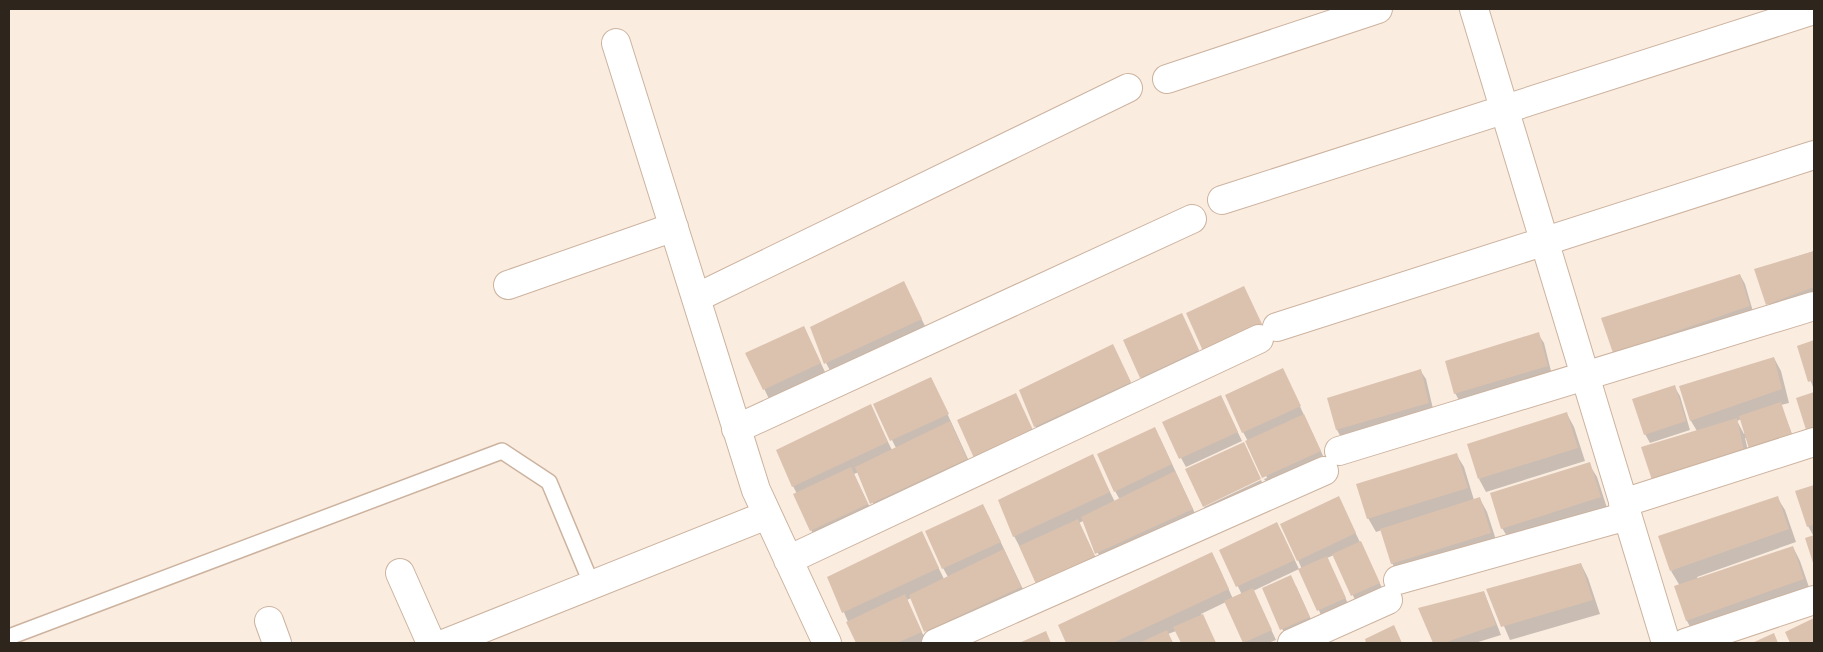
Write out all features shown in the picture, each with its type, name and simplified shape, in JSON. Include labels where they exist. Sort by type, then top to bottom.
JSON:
[{"type":"street","points":[[1167,79],[1378,9]]},
{"type":"street","points":[[1474,9],[1666,643]]},
{"type":"street","points":[[1222,200],[1814,10]]},
{"type":"street","points":[[616,42],[756,490],[827,643]]},
{"type":"street","points":[[696,298],[1128,88]]},
{"type":"street","points":[[788,560],[1268,333],[1814,155]]},
{"type":"street","points":[[736,429],[1192,219]]},
{"type":"street","points":[[508,285],[674,227]]},
{"type":"street","points":[[936,643],[1331,461],[1584,377],[1814,306]]},
{"type":"street","points":[[1292,643],[1393,590],[1814,442]]},
{"type":"street","points":[[446,643],[767,515]]},
{"type":"street","points":[[400,573],[431,643]]},
{"type":"street","points":[[1685,643],[1720,638],[1814,600]]},
{"type":"lane","points":[[9,637],[502,451],[549,482],[592,585]]},
{"type":"building","points":[[1814,251],[1814,287],[1766,305],[1754,269]]},
{"type":"building","points":[[1740,274],[1750,306],[1613,353],[1601,318]]},
{"type":"building","points":[[904,281],[922,319],[824,364],[810,327]]},
{"type":"building","points":[[1244,286],[1262,324],[1203,351],[1186,313]]},
{"type":"building","points":[[1182,313],[1199,350],[1140,378],[1123,340]]},
{"type":"building","points":[[804,326],[821,363],[763,390],[745,353]]},
{"type":"building","points":[[1539,332],[1548,366],[1454,394],[1445,361]]},
{"type":"building","points":[[1814,340],[1814,380],[1808,382],[1797,346]]},
{"type":"building","points":[[1113,344],[1131,382],[1034,427],[1019,390]]},
{"type":"building","points":[[1774,357],[1782,389],[1690,421],[1679,386]]},
{"type":"building","points":[[1283,368],[1301,406],[1242,433],[1225,395]]},
{"type":"building","points":[[1421,369],[1429,403],[1336,430],[1327,398]]},
{"type":"building","points":[[931,377],[949,414],[890,441],[873,404]]},
{"type":"building","points":[[1675,385],[1686,421],[1644,435],[1632,399]]},
{"type":"building","points":[[1814,392],[1814,430],[1807,433],[1796,398]]},
{"type":"building","points":[[1016,393],[1033,430],[974,458],[957,420]]},
{"type":"building","points":[[1221,395],[1238,432],[1179,459],[1162,422]]},
{"type":"building","points":[[1781,402],[1793,438],[1750,452],[1739,416]]},
{"type":"building","points":[[871,404],[888,442],[792,487],[776,450]]},
{"type":"building","points":[[1567,412],[1578,448],[1478,479],[1467,444]]},
{"type":"building","points":[[1304,414],[1321,451],[1262,478],[1245,441]]},
{"type":"building","points":[[1737,418],[1744,451],[1653,483],[1641,447]]},
{"type":"building","points":[[950,421],[967,459],[870,504],[855,467]]},
{"type":"building","points":[[1155,427],[1172,464],[1114,492],[1097,454]]},
{"type":"building","points":[[1244,442],[1261,479],[1203,507],[1185,469]]},
{"type":"building","points":[[1457,453],[1468,488],[1367,519],[1356,484]]},
{"type":"building","points":[[1093,454],[1110,492],[1013,537],[998,500]]},
{"type":"building","points":[[1590,462],[1601,497],[1501,529],[1490,493]]},
{"type":"building","points":[[851,467],[868,504],[810,531],[793,494]]},
{"type":"building","points":[[1175,471],[1193,509],[1095,554],[1081,517]]},
{"type":"building","points":[[1814,485],[1814,524],[1807,527],[1795,491]]},
{"type":"building","points":[[1339,496],[1356,533],[1297,561],[1280,524]]},
{"type":"building","points":[[1778,496],[1789,529],[1670,571],[1658,536]]},
{"type":"building","points":[[1480,497],[1491,533],[1391,564],[1380,529]]},
{"type":"building","points":[[983,504],[1001,542],[942,569],[925,531]]},
{"type":"building","points":[[1078,519],[1095,556],[1036,584],[1019,546]]},
{"type":"building","points":[[1277,522],[1295,560],[1236,587],[1219,550]]},
{"type":"building","points":[[922,531],[939,568],[842,613],[827,577]]},
{"type":"building","points":[[1814,535],[1814,566],[1805,538]]},
{"type":"building","points":[[1361,541],[1380,583],[1351,596],[1332,554]]},
{"type":"building","points":[[1793,546],[1804,579],[1686,621],[1674,586]]},
{"type":"building","points":[[1004,549],[1021,587],[924,632],[909,595]]},
{"type":"building","points":[[1212,552],[1229,589],[1113,643],[1066,643],[1058,625]]},
{"type":"building","points":[[1327,556],[1346,598],[1317,611],[1298,569]]},
{"type":"building","points":[[1581,563],[1593,600],[1501,627],[1486,589]]},
{"type":"building","points":[[1291,575],[1310,617],[1280,630],[1262,588]]},
{"type":"building","points":[[1253,588],[1272,630],[1243,643],[1224,601]]},
{"type":"building","points":[[1484,591],[1496,625],[1444,643],[1433,643],[1418,608]]},
{"type":"building","points":[[905,594],[922,632],[897,643],[856,643],[846,622]]},
{"type":"building","points":[[1203,614],[1216,643],[1181,643],[1173,627]]},
{"type":"building","points":[[1814,618],[1814,643],[1790,643],[1785,632]]},
{"type":"building","points":[[1394,625],[1402,643],[1366,643],[1365,639]]},
{"type":"building","points":[[1167,630],[1173,643],[1139,643]]},
{"type":"building","points":[[1046,631],[1051,643],[1019,643]]},
{"type":"building","points":[[1774,633],[1778,643],[1752,643]]}]
